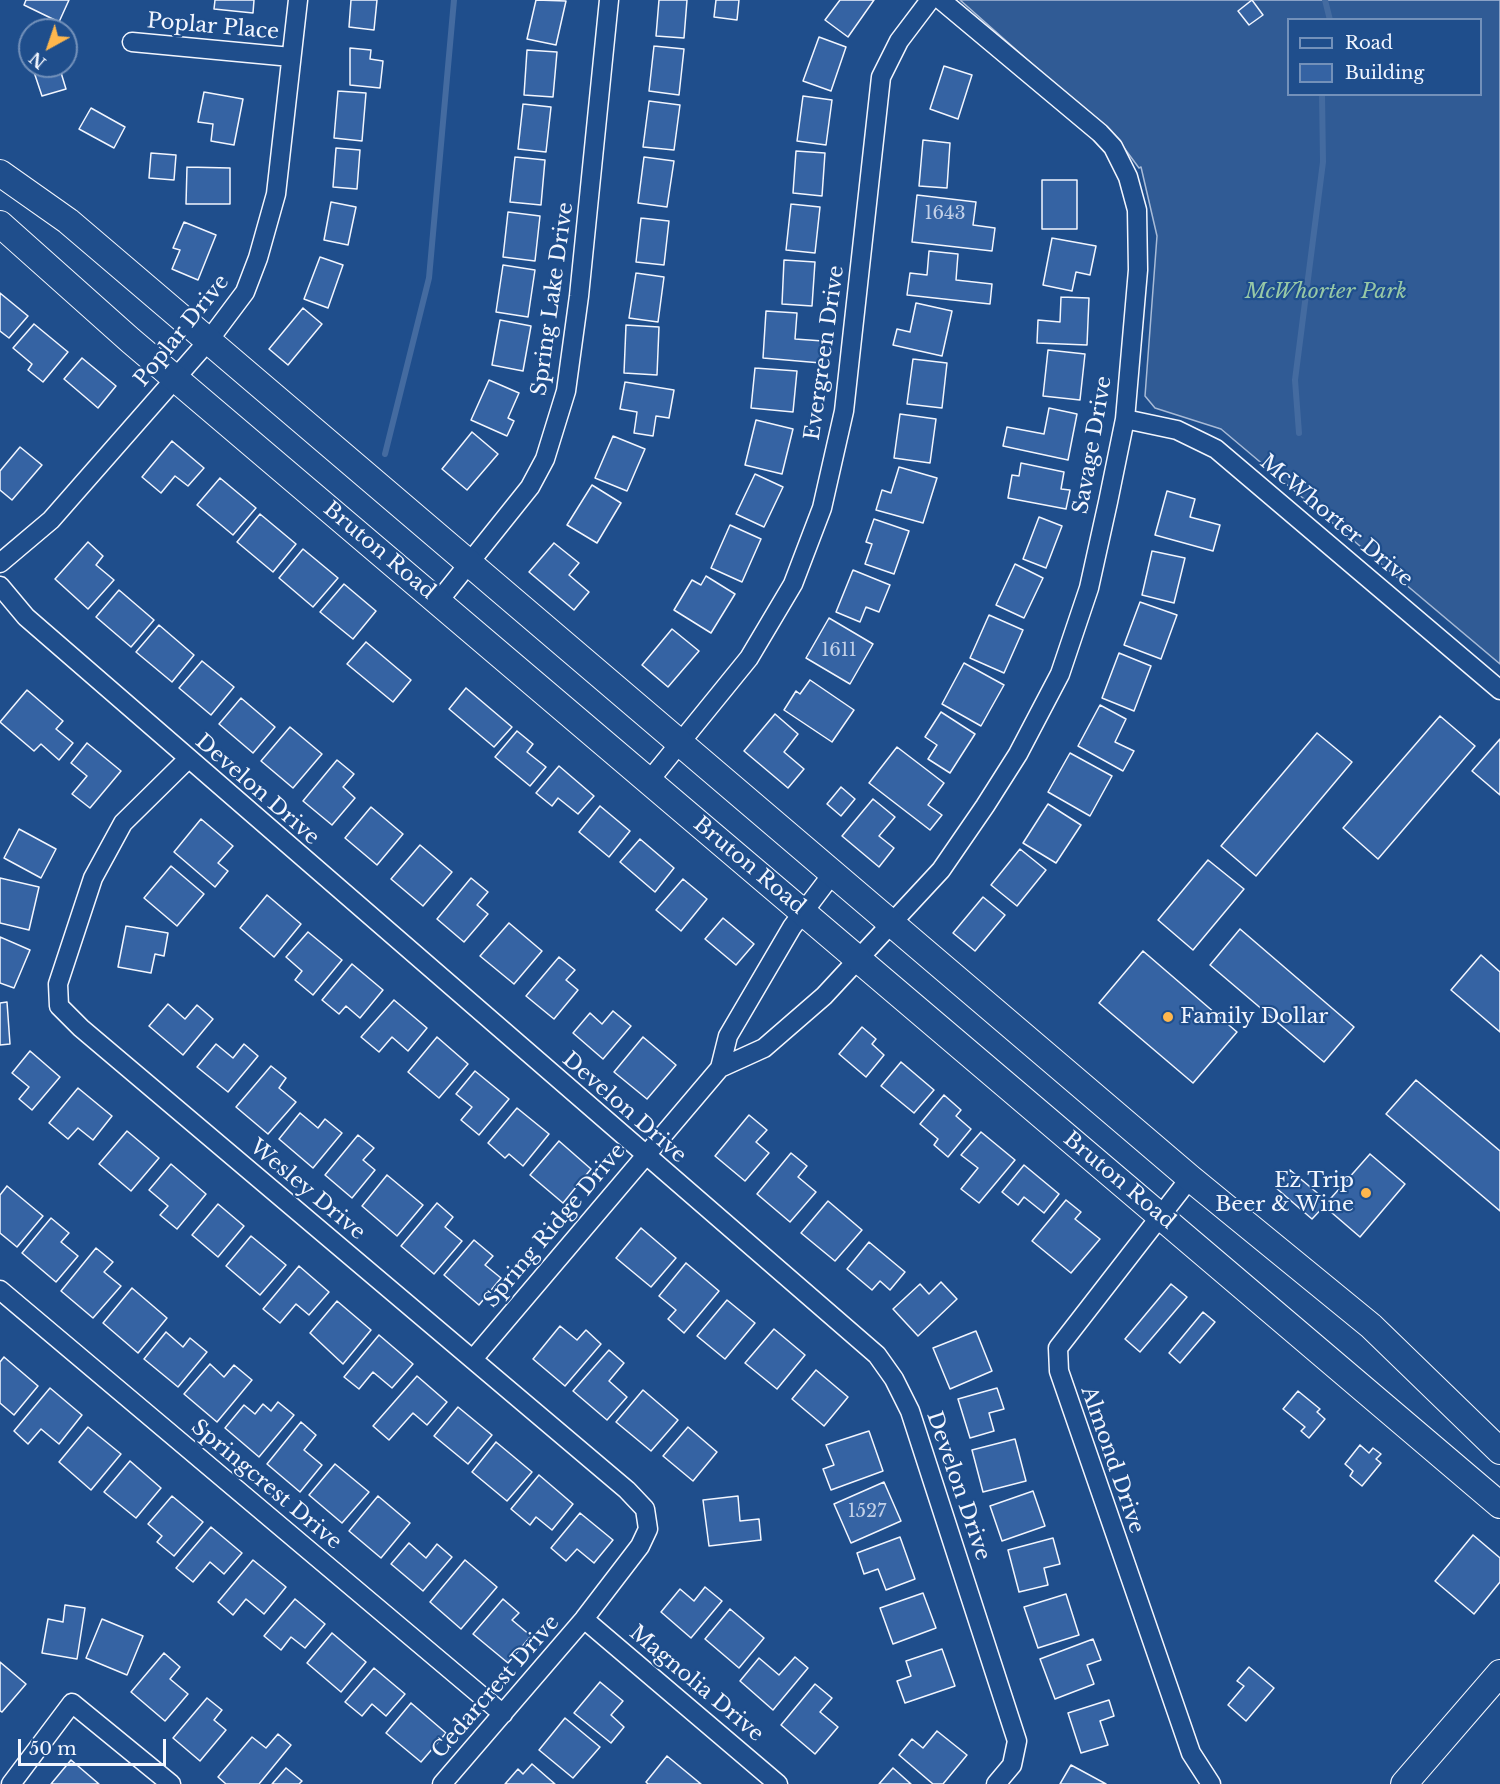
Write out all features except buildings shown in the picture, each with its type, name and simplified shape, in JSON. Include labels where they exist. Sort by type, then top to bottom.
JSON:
[{"type":"main road","points":[[0,173],[68,221],[1190,1178],[1371,1326],[1500,1451]]},
{"type":"main road","name":"Bruton Road","points":[[0,224],[175,378],[1500,1505]]},
{"type":"main road","points":[[1404,1784],[1500,1673]]},
{"type":"street","name":"Poplar Drive","points":[[0,563],[51,520],[209,340],[245,292],[258,258],[276,194],[298,0]]},
{"type":"street","name":"Spring Lake Drive","points":[[438,602],[530,487],[545,459],[566,391],[579,296],[609,0]]},
{"type":"street","name":"Evergreen Drive","points":[[649,781],[749,658],[793,584],[822,508],[844,411],[881,77],[899,41],[930,0]]},
{"type":"street","name":"Savage Drive","points":[[892,923],[941,870],[985,806],[1018,754],[1060,674],[1089,588],[1125,419],[1138,270],[1137,210],[1128,177],[1113,147],[1100,133],[941,0]]},
{"type":"street","name":"Poplar Place","points":[[132,42],[291,57]]},
{"type":"street","name":"McWhorter Drive","points":[[1125,419],[1177,430],[1216,449],[1500,690]]},
{"type":"street","name":"Develon Drive","points":[[0,586],[26,618],[877,1355],[894,1379],[909,1411],[1017,1741],[1012,1765],[996,1784]]},
{"type":"street","name":"Wesley Drive","points":[[188,759],[123,823],[93,878],[58,984],[59,1006],[81,1029],[627,1490],[645,1509],[648,1529],[640,1546],[584,1619]]},
{"type":"street","name":"Spring Ridge Drive","points":[[720,1068],[729,1036],[802,912],[833,873]]},
{"type":"street","name":"Spring Ridge Drive","points":[[472,1359],[720,1068],[764,1048],[825,996],[892,923]]},
{"type":"street","name":"Almond Drive","points":[[1190,1178],[1058,1348],[1059,1371],[1191,1753],[1210,1784]]},
{"type":"street","name":"Springcrest Drive","points":[[0,1290],[503,1714]]},
{"type":"street","name":"Cedarcrest Drive","points":[[442,1784],[584,1619]]},
{"type":"street","name":"Magnolia Drive","points":[[584,1619],[778,1784]]},
{"type":"street","points":[[11,1784],[72,1703],[171,1784]]},
{"type":"shaded area","name":"McWhorter Park","points":[[960,0],[1500,0],[1500,664],[1221,429],[1155,408],[1145,396],[1157,236],[1141,167],[1139,168],[1119,141]]},
{"type":"waterway","points":[[385,454],[429,278],[454,0]]},
{"type":"waterway","points":[[1325,0],[1330,18]]},
{"type":"waterway","points":[[1299,433],[1295,380],[1323,162],[1322,96]]},
{"type":"place","name":"Family Dollar","points":[[1168,1017]]},
{"type":"place","name":"Ez Trip Beer & Wine","points":[[1366,1193]]}]
